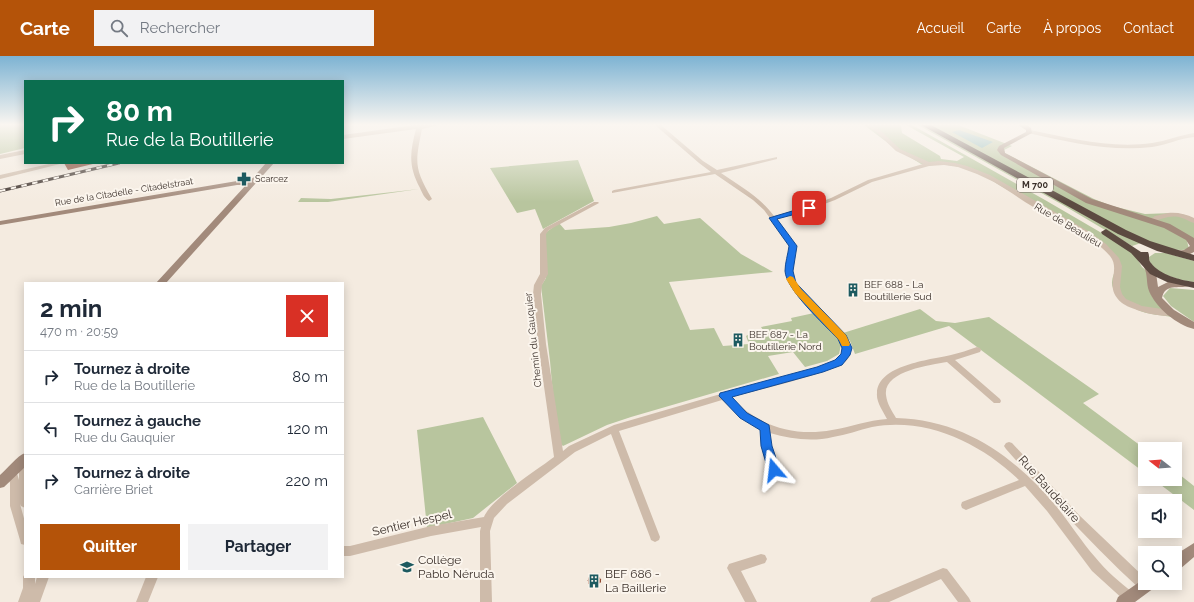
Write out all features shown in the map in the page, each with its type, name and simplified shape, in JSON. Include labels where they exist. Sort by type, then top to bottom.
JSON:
[{"type":"highway","name":"M 700","points":[[960,150],[1094,224],[1132,248],[1146,264]]},
{"type":"highway","name":"M 700","points":[[972,150],[1122,232],[1146,243],[1168,250]]},
{"type":"highway","points":[[1191,285],[1166,278],[1146,264],[1143,256],[1146,252],[1154,250],[1168,250],[1194,258]]},
{"type":"street","points":[[414,150],[412,160],[417,179],[429,199]]},
{"type":"street","points":[[486,602],[486,521],[497,505],[559,459],[584,442],[614,429],[724,396],[820,370],[839,362],[845,355],[847,348],[842,338],[792,283],[789,271],[793,246],[773,218],[755,198],[701,162],[687,150]]},
{"type":"street","points":[[899,150],[928,164]]},
{"type":"street","points":[[1000,150],[1089,201],[1152,220],[1177,230],[1191,240],[1194,246],[1193,249],[1186,253],[1180,253]]},
{"type":"street","points":[[0,157],[24,152]]},
{"type":"street","points":[[614,192],[716,172],[775,158]]},
{"type":"street","points":[[0,177],[56,164]]},
{"type":"street","points":[[162,282],[269,164]]},
{"type":"street","points":[[773,218],[827,202],[870,181],[928,164]]},
{"type":"street","name":"Rue de Beaulieu","points":[[928,164],[950,164],[977,171],[1093,238],[1112,254],[1118,264],[1119,272],[1116,285],[1122,298],[1134,306],[1148,311],[1173,313]]},
{"type":"street","name":"Rue de la Citadelle - Citadelstraat","points":[[0,223],[237,183],[252,183]]},
{"type":"street","name":"Chemin du Gauquier","points":[[559,459],[542,344],[537,294],[538,285],[544,274],[543,234],[547,228],[596,203]]},
{"type":"street","points":[[1152,220],[1171,214],[1183,216],[1194,221]]},
{"type":"street","name":"Rue de Beaulieu","points":[[1146,264],[1152,274],[1154,290],[1158,296],[1173,313],[1194,326]]},
{"type":"street","points":[[1158,296],[1158,290],[1161,287],[1191,285]]},
{"type":"street","points":[[893,422],[881,394],[882,387],[887,380],[905,370],[977,350]]},
{"type":"street","points":[[949,359],[997,401]]},
{"type":"street","name":"Rue Baudelaire","points":[[724,396],[743,416],[765,428],[791,434],[816,436],[875,423],[893,422],[933,426],[969,438],[1000,457],[1027,481],[1058,517],[1091,561],[1126,600]]},
{"type":"street","points":[[765,428],[766,446],[774,470]]},
{"type":"street","points":[[614,429],[655,537]]},
{"type":"street","points":[[1009,446],[1062,505],[1124,567],[1138,577]]},
{"type":"street","points":[[0,483],[19,466]]},
{"type":"street","points":[[19,466],[15,483],[22,504],[24,528]]},
{"type":"street","points":[[966,506],[1027,481]]},
{"type":"street","name":"Sentier Hespel","points":[[344,551],[350,551],[431,531],[486,521]]},
{"type":"street","points":[[1182,558],[1194,549]]},
{"type":"street","points":[[751,602],[733,568],[761,559]]},
{"type":"street","points":[[876,602],[943,572],[965,602]]},
{"type":"street","points":[[24,602],[29,588],[30,578]]},
{"type":"street","points":[[34,602],[43,578]]},
{"type":"street","points":[[142,602],[152,578]]},
{"type":"street","points":[[1126,600],[1139,590]]},
{"type":"green space","points":[[0,150],[15,150],[0,154]]},
{"type":"green space","points":[[899,150],[931,150],[940,156],[941,159],[957,161],[964,157],[952,150],[957,150],[1124,246],[1135,255],[1142,267],[1149,273],[1149,288],[1154,299],[1163,309],[1175,318],[1141,311],[1121,298],[1112,286],[1115,264],[1111,256],[1089,238],[984,176],[961,167],[941,164],[927,166]]},
{"type":"green space","points":[[964,150],[968,150],[1108,227],[1141,243],[1132,246],[1063,205]]},
{"type":"green space","points":[[976,150],[1004,150],[1005,153],[1094,199],[1112,206],[1145,214],[1173,213],[1185,215],[1194,219],[1194,240],[1187,241],[1189,249],[1178,250],[1166,248],[1144,241]]},
{"type":"green space","points":[[578,160],[594,201],[543,229],[535,209],[517,213],[490,168]]},
{"type":"green space","points":[[419,189],[328,202],[298,202],[301,198],[331,199]]},
{"type":"green space","points":[[657,216],[664,224],[700,218],[741,254],[773,272],[669,282],[690,330],[714,328],[723,346],[749,344],[746,336],[753,332],[763,330],[761,327],[792,321],[791,318],[814,313],[837,336],[841,345],[839,354],[827,361],[805,367],[793,352],[768,356],[779,374],[607,425],[563,446],[557,440],[550,361],[541,286],[546,278],[545,233],[559,223],[565,230],[609,227]]},
{"type":"green space","points":[[1155,253],[1166,253],[1194,261],[1194,282],[1174,278],[1154,268],[1150,263],[1149,257]]},
{"type":"green space","points":[[1170,288],[1194,290],[1194,322],[1171,306],[1163,296]]},
{"type":"green space","points":[[920,309],[936,321],[955,323],[989,317],[1099,394],[1083,403],[1138,444],[1138,468],[949,326],[855,354],[850,341],[843,333]]},
{"type":"green space","points":[[483,417],[517,483],[473,518],[427,528],[417,430]]},
{"type":"green space","points":[[1182,477],[1194,486],[1194,510],[1182,501],[1182,494],[1173,494],[1162,486],[1182,486]]},
{"type":"building","points":[[590,575],[597,575],[601,580],[597,582],[588,581]]},
{"type":"railway","points":[[0,191],[115,164]]},
{"type":"slow traffic","points":[[790,279],[798,291],[846,344]]},
{"type":"place","name":"Scarcez","points":[[244,179]]},
{"type":"place","name":"BEF 688 - La Boutillerie Sud","points":[[853,290]]},
{"type":"place","name":"BEF 687 - La Boutillerie Nord","points":[[738,340]]},
{"type":"place","name":"Collège Pablo Néruda","points":[[407,567]]},
{"type":"place","name":"BEF 686 - La Baillerie","points":[[594,581]]},
{"type":"route","points":[[774,470],[766,446],[765,428],[743,416],[724,396],[820,370],[842,360],[847,351],[846,344],[842,338],[792,283],[789,271],[793,246],[773,218],[809,208]]}]
